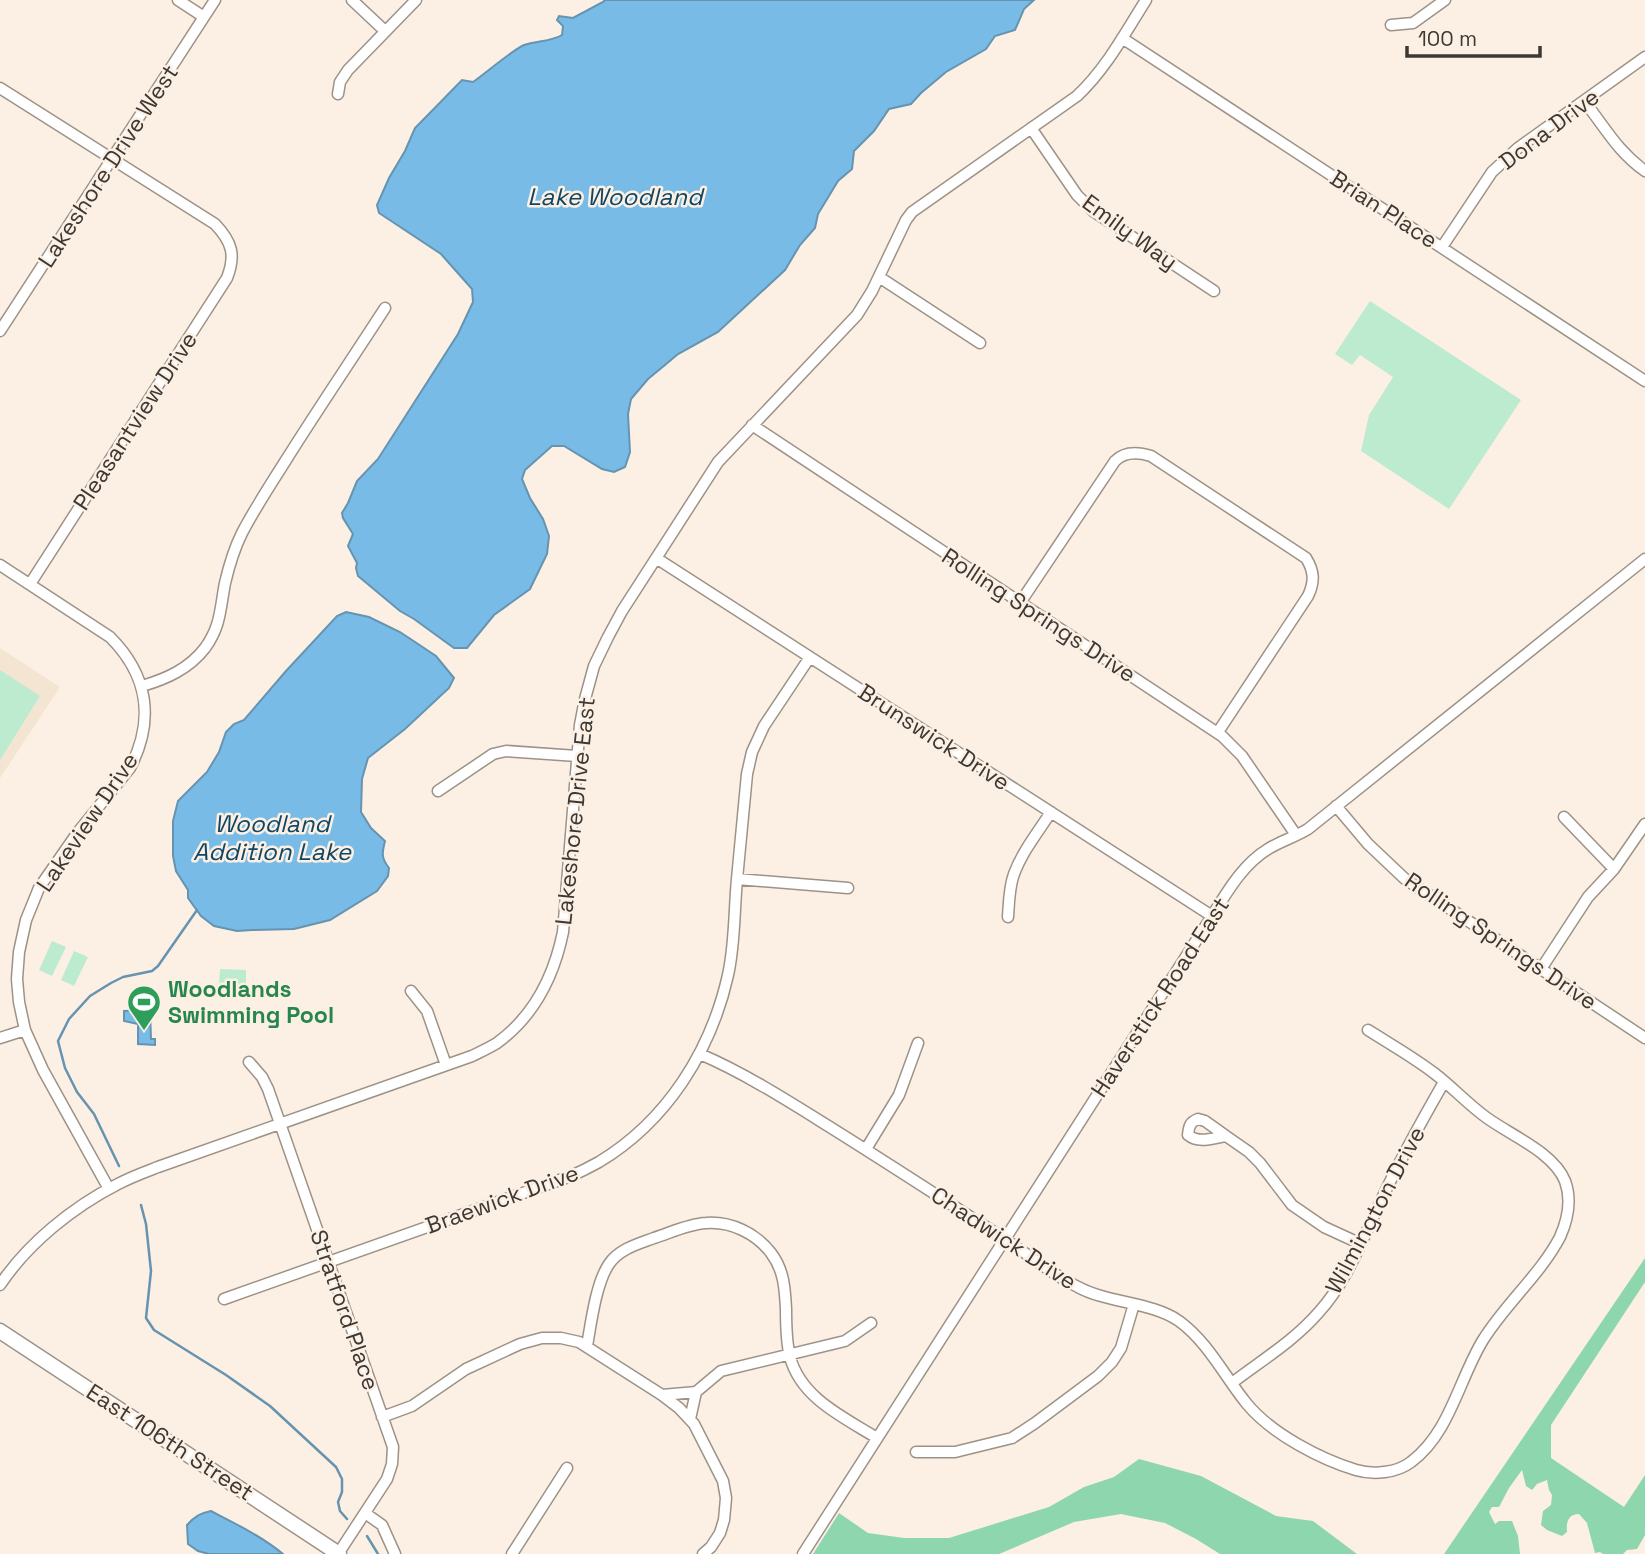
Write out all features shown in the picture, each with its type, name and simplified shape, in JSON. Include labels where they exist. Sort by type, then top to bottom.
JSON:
[{"type":"street","points":[[177,0],[204,17]]},
{"type":"street","name":"Lakeshore Drive West","points":[[0,331],[215,0]]},
{"type":"street","points":[[352,0],[384,31]]},
{"type":"street","points":[[338,94],[340,82],[348,70],[416,0]]},
{"type":"street","name":"Lakeshore Drive East","points":[[0,1285],[52,1229],[109,1189],[158,1167],[472,1056],[496,1043],[516,1027],[536,1002],[552,974],[558,954],[563,932],[577,756],[585,699],[594,666],[622,611],[718,462],[857,315],[912,212],[1087,87],[1146,0]]},
{"type":"street","points":[[1391,25],[1413,23],[1445,0]]},
{"type":"street","name":"Brian Place","points":[[1122,38],[1645,381]]},
{"type":"street","name":"Dona Drive","points":[[1442,247],[1492,172],[1503,161],[1645,57]]},
{"type":"street","points":[[0,88],[112,159]]},
{"type":"street","points":[[1584,102],[1614,143],[1645,171]]},
{"type":"street","name":"Emily Way","points":[[1031,128],[1077,195],[1093,211],[1214,291]]},
{"type":"street","name":"Pleasantview Drive","points":[[30,584],[227,278],[232,265],[230,244],[215,224],[112,159]]},
{"type":"street","points":[[879,277],[980,343]]},
{"type":"street","points":[[0,565],[110,637],[126,655],[142,686],[181,671],[197,658],[218,626],[229,565],[245,527],[385,308]]},
{"type":"street","name":"Rolling Springs Drive","points":[[752,425],[1218,732],[1242,756],[1296,835]]},
{"type":"street","points":[[1020,603],[1115,461],[1123,455],[1135,453],[1151,456],[1306,558],[1314,578],[1308,596],[1218,732]]},
{"type":"street","name":"Brunswick Drive","points":[[656,558],[1212,916]]},
{"type":"street","name":"Haverstick Road East","points":[[803,1554],[1212,916],[1248,865],[1268,849],[1308,829],[1645,559]]},
{"type":"street","name":"Braewick Drive","points":[[225,1299],[571,1176],[600,1162],[630,1140],[668,1102],[700,1054],[714,1024],[728,973],[747,774],[752,752],[764,726],[810,657]]},
{"type":"street","name":"Lakeview Drive","points":[[109,1189],[43,1070],[25,1030],[17,979],[26,920],[39,888],[135,758],[143,735],[145,718],[142,686]]},
{"type":"street","points":[[438,791],[493,754],[506,751],[577,756]]},
{"type":"street","name":"Rolling Springs Drive","points":[[1336,806],[1368,844],[1405,879],[1645,1038]]},
{"type":"street","points":[[1008,917],[1013,876],[1051,812]]},
{"type":"street","points":[[1564,817],[1614,869]]},
{"type":"street","points":[[1541,969],[1588,897],[1614,869],[1645,824]]},
{"type":"street","points":[[737,879],[849,888]]},
{"type":"street","points":[[411,991],[427,1011],[446,1065]]},
{"type":"street","points":[[0,1038],[25,1030]]},
{"type":"street","name":"Chadwick Drive","points":[[700,1054],[772,1092],[866,1149],[1078,1287],[1158,1311],[1178,1320],[1196,1337],[1250,1407],[1279,1431],[1317,1454],[1352,1469],[1376,1473],[1404,1467],[1426,1449],[1445,1422],[1482,1342],[1503,1310],[1531,1280],[1560,1236],[1570,1204],[1565,1180],[1552,1162],[1485,1117],[1433,1072],[1368,1030]]},
{"type":"street","points":[[866,1149],[899,1095],[918,1043]]},
{"type":"street","name":"Stratford Place","points":[[249,1062],[268,1089],[393,1447],[392,1464],[387,1479],[339,1554]]},
{"type":"street","name":"Wilmington Drive","points":[[1232,1383],[1286,1344],[1339,1288],[1414,1135],[1444,1082]]},
{"type":"street","points":[[1226,1136],[1260,1163],[1292,1205],[1324,1227],[1361,1244]]},
{"type":"street","points":[[587,1346],[603,1274],[610,1262],[621,1252],[705,1223],[720,1223],[739,1228],[758,1239],[771,1253],[780,1270],[785,1286],[789,1354],[807,1390],[817,1400],[877,1438]]},
{"type":"street","points":[[916,1452],[955,1452],[1012,1437],[1035,1423],[1098,1376],[1112,1362],[1121,1348],[1134,1304]]},
{"type":"street","points":[[662,1395],[696,1392],[721,1371],[845,1341],[871,1323]]},
{"type":"street","name":"East 106th Street","points":[[0,1331],[339,1554]]},
{"type":"street","points":[[382,1417],[412,1406],[466,1369],[493,1355],[542,1338],[579,1342],[662,1395],[690,1419],[700,1435],[723,1481],[726,1498],[720,1533],[703,1554]]},
{"type":"street","points":[[690,1419],[696,1392]]},
{"type":"street","points":[[512,1554],[568,1468]]},
{"type":"street","points":[[365,1513],[382,1525],[395,1554]]},
{"type":"shaded area","points":[[0,648],[60,687],[0,778]]},
{"type":"green space","points":[[1370,301],[1521,400],[1449,509],[1361,451],[1369,415],[1393,377],[1360,355],[1352,365],[1335,354]]},
{"type":"green space","points":[[0,670],[40,696],[0,760]]},
{"type":"green space","points":[[52,941],[66,947],[52,976],[39,970]]},
{"type":"green space","points":[[74,951],[88,957],[74,986],[61,980]]},
{"type":"green space","points":[[220,969],[246,970],[246,986],[219,985]]},
{"type":"green space","points":[[1645,1258],[1645,1282],[1551,1425],[1551,1458],[1624,1507],[1645,1475],[1645,1535],[1637,1549],[1627,1550],[1623,1554],[1595,1553],[1587,1523],[1579,1514],[1570,1517],[1567,1532],[1562,1536],[1547,1530],[1541,1525],[1543,1511],[1551,1505],[1552,1495],[1547,1480],[1537,1484],[1532,1490],[1526,1486],[1522,1470],[1499,1507],[1492,1507],[1489,1512],[1495,1524],[1499,1521],[1512,1521],[1518,1536],[1520,1554],[1444,1554]]},
{"type":"green space","points":[[1139,1459],[1201,1476],[1276,1516],[1313,1521],[1357,1554],[1220,1554],[1165,1523],[1121,1514],[1074,1522],[999,1554],[813,1554],[839,1513],[868,1533],[904,1538],[949,1538],[1049,1507],[1084,1487],[1114,1477]]},
{"type":"water","name":"Lake Woodland","points":[[605,0],[1034,0],[1024,9],[1015,30],[995,36],[986,49],[946,72],[911,104],[889,109],[874,131],[854,151],[852,169],[838,181],[818,214],[815,228],[800,245],[785,270],[718,332],[678,354],[648,379],[631,399],[628,414],[630,452],[625,467],[614,472],[602,469],[564,446],[552,446],[525,470],[522,479],[549,536],[547,554],[530,589],[494,615],[467,648],[454,648],[400,611],[358,576],[357,563],[348,546],[353,534],[342,513],[357,481],[378,459],[458,334],[473,302],[472,289],[441,254],[379,213],[377,205],[415,128],[462,80],[473,82],[524,45],[562,35],[563,26],[557,20],[559,16],[573,18]]},
{"type":"water","name":"Woodland Addition Lake","points":[[346,612],[369,617],[400,632],[436,656],[454,678],[449,688],[405,729],[368,758],[362,779],[361,812],[371,828],[385,841],[383,855],[389,868],[388,876],[377,891],[330,920],[294,929],[237,931],[214,926],[201,916],[188,898],[188,890],[176,871],[173,821],[178,801],[207,772],[219,752],[226,732],[234,724],[244,720],[337,616]]},
{"type":"water","name":"Woodlands Swimming Pool","points":[[150,1010],[151,1039],[155,1039],[155,1045],[138,1044],[138,1024],[124,1021],[124,1011]]},
{"type":"water","points":[[211,1511],[257,1536],[283,1554],[209,1554],[198,1551],[188,1544],[187,1525],[198,1515]]},
{"type":"waterway","points":[[119,1166],[94,1114],[77,1092],[65,1068],[58,1041],[69,1019],[90,996],[123,977],[152,971],[158,966],[197,910]]},
{"type":"waterway","points":[[141,1205],[151,1271],[146,1318],[154,1330],[270,1406],[336,1467],[342,1479],[342,1492],[338,1502],[340,1511],[347,1519]]},
{"type":"waterway","points":[[367,1536],[378,1554]]},
{"type":"place","name":"Woodlands Swimming Pool","points":[[144,1032]]}]
